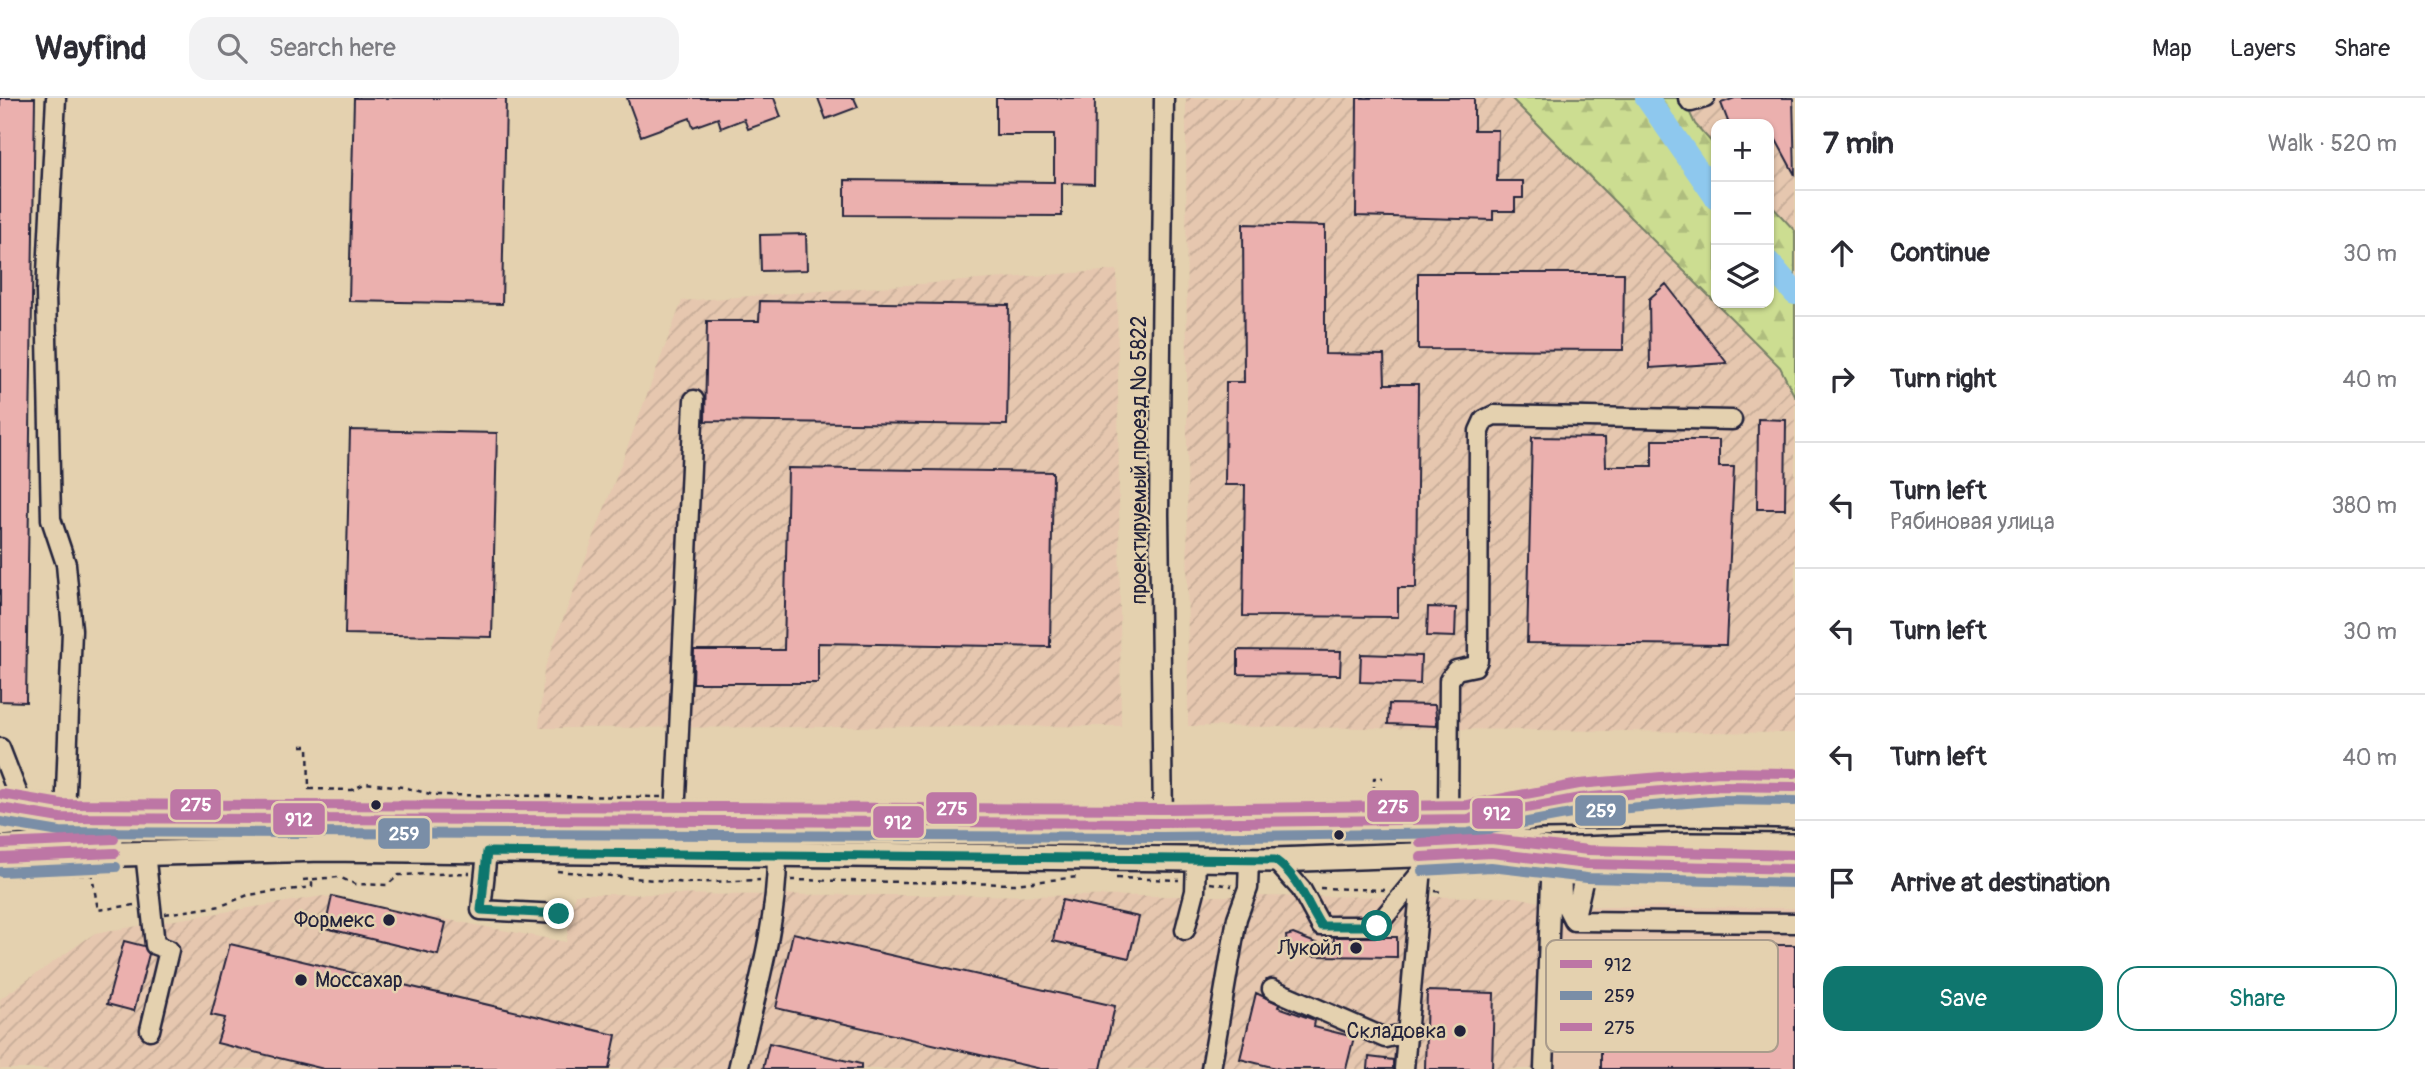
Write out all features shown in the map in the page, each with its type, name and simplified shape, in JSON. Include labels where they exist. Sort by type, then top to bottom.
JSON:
[{"type":"main road","points":[[1458,819],[1580,798],[1721,786],[1795,787]]},
{"type":"main road","points":[[0,824],[63,818],[675,808],[1163,823],[1689,814],[1795,816]]},
{"type":"main road","points":[[2,857],[141,867],[324,849],[486,863],[777,856],[1196,870],[1249,860],[1423,864],[1491,853],[1691,845],[1795,846]]},
{"type":"main road","points":[[1491,853],[1587,864],[1795,869]]},
{"type":"street","points":[[0,808],[63,818],[72,630],[65,564],[51,519],[46,292],[56,98]]},
{"type":"street","name":"проектируемый проезд № 5822","points":[[1163,823],[1159,514],[1164,98]]},
{"type":"street","points":[[1688,98],[1691,102],[1705,98]]},
{"type":"street","points":[[675,808],[694,400]]},
{"type":"street","points":[[1458,819],[1449,680],[1456,670],[1469,668],[1478,660],[1479,431],[1484,420],[1493,415],[1732,420]]},
{"type":"street","points":[[0,748],[24,810]]},
{"type":"street","points":[[738,1069],[760,977],[777,880],[777,856]]},
{"type":"street","points":[[1211,1069],[1237,918],[1248,888],[1249,860]]},
{"type":"street","points":[[1275,860],[1301,889],[1321,926],[1377,926],[1412,891]]},
{"type":"street","points":[[1556,861],[1562,898],[1574,921]]},
{"type":"street","points":[[1551,940],[1556,861]]},
{"type":"street","points":[[486,863],[481,910],[559,914]]},
{"type":"street","points":[[1404,1069],[1412,891],[1423,864]]},
{"type":"street","points":[[1574,921],[1587,864]]},
{"type":"street","points":[[141,867],[155,945],[169,950],[150,1030]]},
{"type":"street","points":[[1185,930],[1196,870]]},
{"type":"street","points":[[1574,921],[1795,923]]},
{"type":"street","points":[[1272,989],[1385,1038],[1407,1033]]},
{"type":"street","points":[[1544,1069],[1546,1034]]},
{"type":"path","points":[[301,746],[307,746],[309,789],[352,790],[366,783],[403,787],[435,795],[675,808]]},
{"type":"path","points":[[1374,793],[1374,778],[1383,778]]},
{"type":"path","points":[[303,880],[339,877],[355,884],[387,884],[399,875],[486,863]]},
{"type":"path","points":[[1112,878],[1196,870],[1248,888]]},
{"type":"path","points":[[556,871],[688,883],[777,880],[1015,884],[1084,877]]},
{"type":"path","points":[[1316,888],[1443,892]]},
{"type":"shaded area","points":[[1186,98],[1511,98],[1711,298],[1711,308],[1721,308],[1780,367],[1795,395],[1795,733],[1188,726]]},
{"type":"shaded area","points":[[1681,98],[1795,98],[1795,231],[1774,208],[1774,119],[1711,119],[1711,142],[1695,124]]},
{"type":"shaded area","points":[[1117,270],[1121,726],[539,728],[544,670],[682,301]]},
{"type":"shaded area","points":[[575,894],[1516,897],[1558,906],[1556,940],[1546,940],[1546,1052],[1551,1052],[1550,1069],[0,1069],[0,999],[95,933],[323,896],[566,942]]},
{"type":"shaded area","points":[[1558,906],[1795,908],[1795,1069],[1550,1069],[1551,1052],[1778,1052],[1778,940],[1556,940]]},
{"type":"green space","points":[[1511,98],[1683,98],[1695,124],[1711,142],[1711,298]]},
{"type":"green space","points":[[1774,208],[1795,231],[1795,397],[1780,367],[1721,308],[1774,308]]},
{"type":"building","points":[[0,98],[35,98],[26,702],[0,701]]},
{"type":"building","points":[[354,98],[506,98],[502,304],[349,301]]},
{"type":"building","points":[[627,98],[774,98],[781,117],[748,129],[744,119],[721,128],[718,118],[693,127],[690,118],[641,136]]},
{"type":"building","points":[[818,98],[854,98],[858,107],[826,119]]},
{"type":"building","points":[[996,98],[1095,98],[1094,184],[1062,183],[1062,216],[845,215],[845,180],[1054,182],[1054,135],[996,135]]},
{"type":"building","points":[[1357,98],[1474,98],[1474,130],[1498,130],[1497,181],[1523,181],[1523,198],[1515,198],[1515,211],[1493,211],[1493,220],[1356,216]]},
{"type":"building","points":[[1735,98],[1793,98],[1795,175],[1774,136],[1774,119],[1727,119],[1721,103]]},
{"type":"building","points":[[1243,224],[1325,226],[1325,354],[1384,355],[1385,384],[1418,384],[1416,588],[1398,588],[1398,617],[1243,616],[1245,485],[1225,485],[1226,382],[1244,382]]},
{"type":"building","points":[[806,234],[807,270],[761,271],[760,235]]},
{"type":"building","points":[[1418,273],[1624,273],[1623,350],[1418,349]]},
{"type":"building","points":[[1666,284],[1727,363],[1650,368],[1649,299]]},
{"type":"building","points":[[760,301],[1009,305],[1007,425],[705,421],[707,321],[759,321]]},
{"type":"building","points":[[1758,419],[1786,420],[1785,509],[1757,509]]},
{"type":"building","points":[[350,430],[497,433],[492,637],[345,634]]},
{"type":"building","points":[[1532,437],[1605,438],[1606,466],[1652,466],[1652,440],[1719,440],[1719,467],[1734,467],[1726,645],[1527,643]]},
{"type":"building","points":[[788,468],[1053,472],[1050,647],[818,643],[818,683],[693,683],[694,650],[784,650]]},
{"type":"building","points":[[1428,607],[1456,608],[1455,637],[1427,636]]},
{"type":"building","points":[[1238,650],[1341,651],[1340,675],[1238,674]]},
{"type":"building","points":[[1361,654],[1421,656],[1420,684],[1360,682]]},
{"type":"building","points":[[1389,704],[1435,705],[1437,726],[1388,724]]},
{"type":"building","points":[[332,896],[446,923],[438,955],[325,928]]},
{"type":"building","points":[[1062,900],[1139,917],[1129,958],[1053,941]]},
{"type":"building","points":[[793,933],[1115,1006],[1101,1069],[1041,1069],[776,1008]]},
{"type":"building","points":[[1293,934],[1333,950],[1334,937],[1397,937],[1397,957],[1314,956],[1287,946],[1286,936]]},
{"type":"building","points":[[124,941],[144,946],[149,954],[134,1011],[107,1004]]},
{"type":"building","name":"Моссахар","points":[[230,944],[616,1035],[609,1069],[324,1069],[217,1043],[225,1018],[211,1015]]},
{"type":"building","points":[[1778,945],[1795,945],[1795,1069],[1601,1069],[1601,1052],[1778,1052]]},
{"type":"building","name":"Складовка","points":[[1427,991],[1494,993],[1492,1069],[1425,1069]]},
{"type":"building","points":[[1256,993],[1279,1004],[1278,1007],[1315,1020],[1314,1027],[1354,1037],[1346,1069],[1280,1069],[1240,1059]]},
{"type":"building","points":[[769,1043],[861,1064],[861,1069],[763,1069]]},
{"type":"building","points":[[1369,1057],[1393,1060],[1393,1069],[1368,1069]]},
{"type":"waterway","points":[[1647,98],[1711,190]]},
{"type":"waterway","points":[[1774,269],[1795,293]]},
{"type":"transit line","name":"275","points":[[2,794],[61,804],[1163,809],[1467,805],[1579,784],[1720,772],[1795,773]]},
{"type":"transit line","name":"912","points":[[0,808],[60,818],[1163,823],[1468,819],[1580,798],[1721,786],[1795,787]]},
{"type":"transit line","name":"259","points":[[0,822],[60,832],[1163,837],[1468,833],[1582,812],[1722,800],[1795,801]]},
{"type":"transit line","name":"275","points":[[0,844],[114,839]]},
{"type":"transit line","name":"275","points":[[1420,843],[1491,839],[1588,850],[1795,855]]},
{"type":"transit line","name":"912","points":[[0,858],[115,853]]},
{"type":"transit line","name":"912","points":[[1421,857],[1491,853],[1587,864],[1795,869]]},
{"type":"transit line","name":"259","points":[[1,872],[116,867]]},
{"type":"transit line","name":"259","points":[[1422,871],[1491,867],[1587,878],[1795,883]]},
{"type":"place","name":"Формекс","points":[[389,920]]},
{"type":"place","name":"Лукойл","points":[[1356,948]]},
{"type":"place","name":"Моссахар","points":[[301,980]]},
{"type":"place","name":"Складовка","points":[[1460,1031]]},
{"type":"route","points":[[559,914],[481,910],[487,852],[1275,860],[1301,889],[1321,926],[1377,926]]}]
